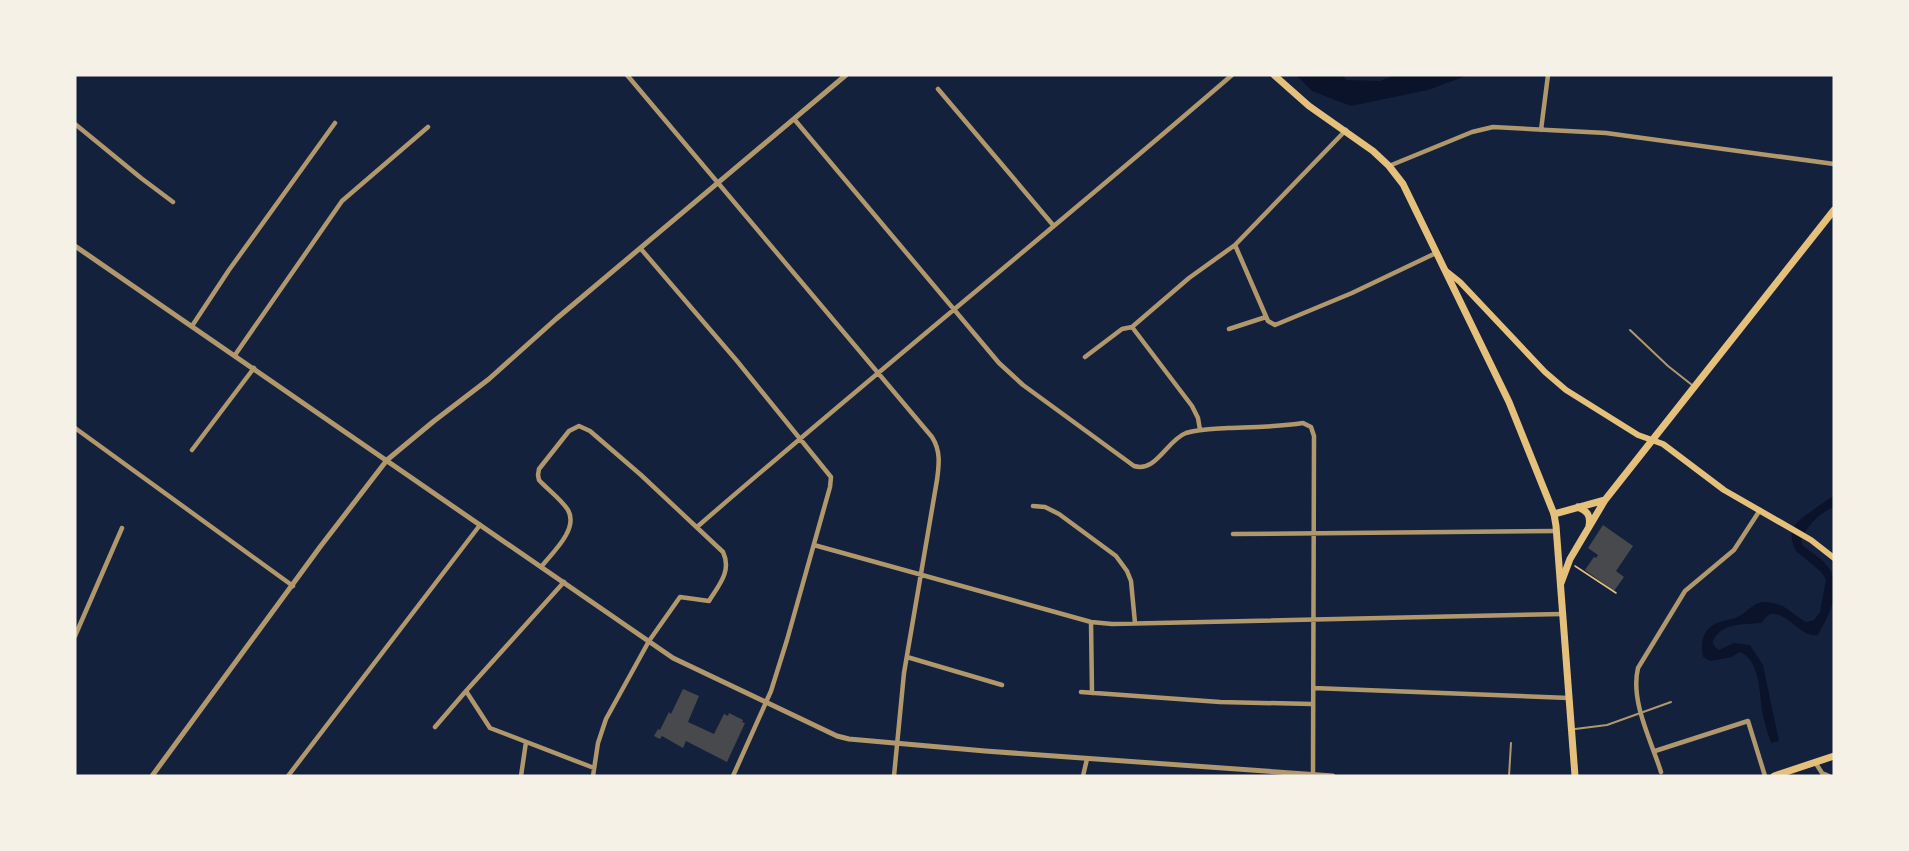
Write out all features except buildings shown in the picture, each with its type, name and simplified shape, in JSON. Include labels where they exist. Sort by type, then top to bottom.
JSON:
[{"type":"main road","points":[[1274,75],[1309,105],[1373,151],[1389,166],[1407,191],[1509,402],[1554,514],[1576,773]]},
{"type":"main road","points":[[1561,583],[1567,565],[1605,500],[1834,210]]},
{"type":"main road","points":[[1444,270],[1460,282],[1557,383],[1638,435],[1666,445],[1724,490],[1811,540],[1834,558]]},
{"type":"main road","points":[[1554,514],[1605,500]]},
{"type":"main road","points":[[1578,507],[1588,514],[1590,521],[1588,528]]},
{"type":"main road","points":[[1774,776],[1834,756]]},
{"type":"street","points":[[627,75],[932,437],[938,450],[937,480],[903,680],[894,776]]},
{"type":"street","points":[[152,776],[387,460],[489,379],[556,319],[846,75]]},
{"type":"street","points":[[697,527],[799,438],[1155,142],[1232,75]]},
{"type":"street","points":[[1541,130],[1548,75]]},
{"type":"street","points":[[938,89],[1053,225]]},
{"type":"street","points":[[794,119],[999,363],[1023,385],[1128,462],[1138,467],[1148,466],[1183,434],[1200,430],[1303,423],[1311,427],[1314,436],[1313,774]]},
{"type":"street","points":[[192,326],[229,270],[335,123]]},
{"type":"street","points":[[75,124],[173,202]]},
{"type":"street","points":[[235,355],[342,201],[428,127]]},
{"type":"street","points":[[1389,166],[1485,128],[1606,133],[1834,164]]},
{"type":"street","points":[[1085,357],[1122,329],[1132,327],[1189,278],[1235,245],[1346,130]]},
{"type":"street","points":[[1235,245],[1271,324],[1281,324],[1436,253]]},
{"type":"street","points":[[75,246],[679,662],[840,737],[1087,759],[1331,776]]},
{"type":"street","points":[[640,249],[737,361],[828,473],[831,480],[784,651],[766,703],[733,776]]},
{"type":"street","points":[[1229,329],[1266,317]]},
{"type":"street","points":[[1132,327],[1192,406],[1198,418],[1200,430]]},
{"type":"street","points":[[192,450],[254,368]]},
{"type":"street","points":[[541,567],[567,533],[570,519],[565,507],[538,480],[538,475],[569,430],[579,426],[590,430],[641,475],[723,552],[727,562],[724,576],[709,601],[680,597],[648,641],[606,718],[598,743],[593,776]]},
{"type":"street","points":[[75,428],[293,586]]},
{"type":"street","points":[[1033,506],[1045,507],[1059,514],[1116,556],[1127,571],[1132,585],[1135,623]]},
{"type":"street","points":[[1661,772],[1641,712],[1636,674],[1638,668],[1683,593],[1692,583],[1734,550],[1760,510]]},
{"type":"street","points":[[288,776],[480,525]]},
{"type":"street","points":[[75,636],[122,528]]},
{"type":"street","points":[[1233,534],[1557,531]]},
{"type":"street","points":[[814,545],[1090,622],[1563,614]]},
{"type":"street","points":[[435,727],[564,582]]},
{"type":"street","points":[[1090,622],[1092,693]]},
{"type":"street","points":[[907,657],[1002,685]]},
{"type":"street","points":[[1313,688],[1569,698]]},
{"type":"street","points":[[466,691],[490,728],[594,768]]},
{"type":"street","points":[[1081,692],[1220,702],[1312,704]]},
{"type":"street","points":[[1654,751],[1748,721],[1765,776]]},
{"type":"street","points":[[520,776],[526,742]]},
{"type":"street","points":[[1083,776],[1087,759]]},
{"type":"street","points":[[1815,762],[1822,773],[1829,776]]},
{"type":"lane","points":[[1630,330],[1694,387]]},
{"type":"lane","points":[[1572,729],[1607,725],[1671,702]]},
{"type":"lane","points":[[1509,776],[1511,743]]},
{"type":"path","points":[[1575,566],[1616,593]]},
{"type":"water","points":[[1296,75],[1342,75],[1347,80],[1380,81],[1394,75],[1469,75],[1428,90],[1351,106],[1312,91]]},
{"type":"water","points":[[1834,496],[1834,507],[1814,521],[1801,541],[1803,546],[1828,567],[1835,584],[1832,607],[1818,635],[1806,633],[1783,617],[1771,614],[1761,623],[1727,627],[1713,641],[1714,646],[1719,650],[1734,643],[1750,645],[1763,665],[1779,741],[1771,743],[1763,716],[1758,679],[1751,662],[1739,652],[1732,657],[1710,661],[1703,657],[1703,639],[1711,626],[1737,617],[1761,602],[1778,604],[1806,622],[1814,620],[1820,612],[1826,579],[1796,551],[1792,533],[1799,520]]}]
